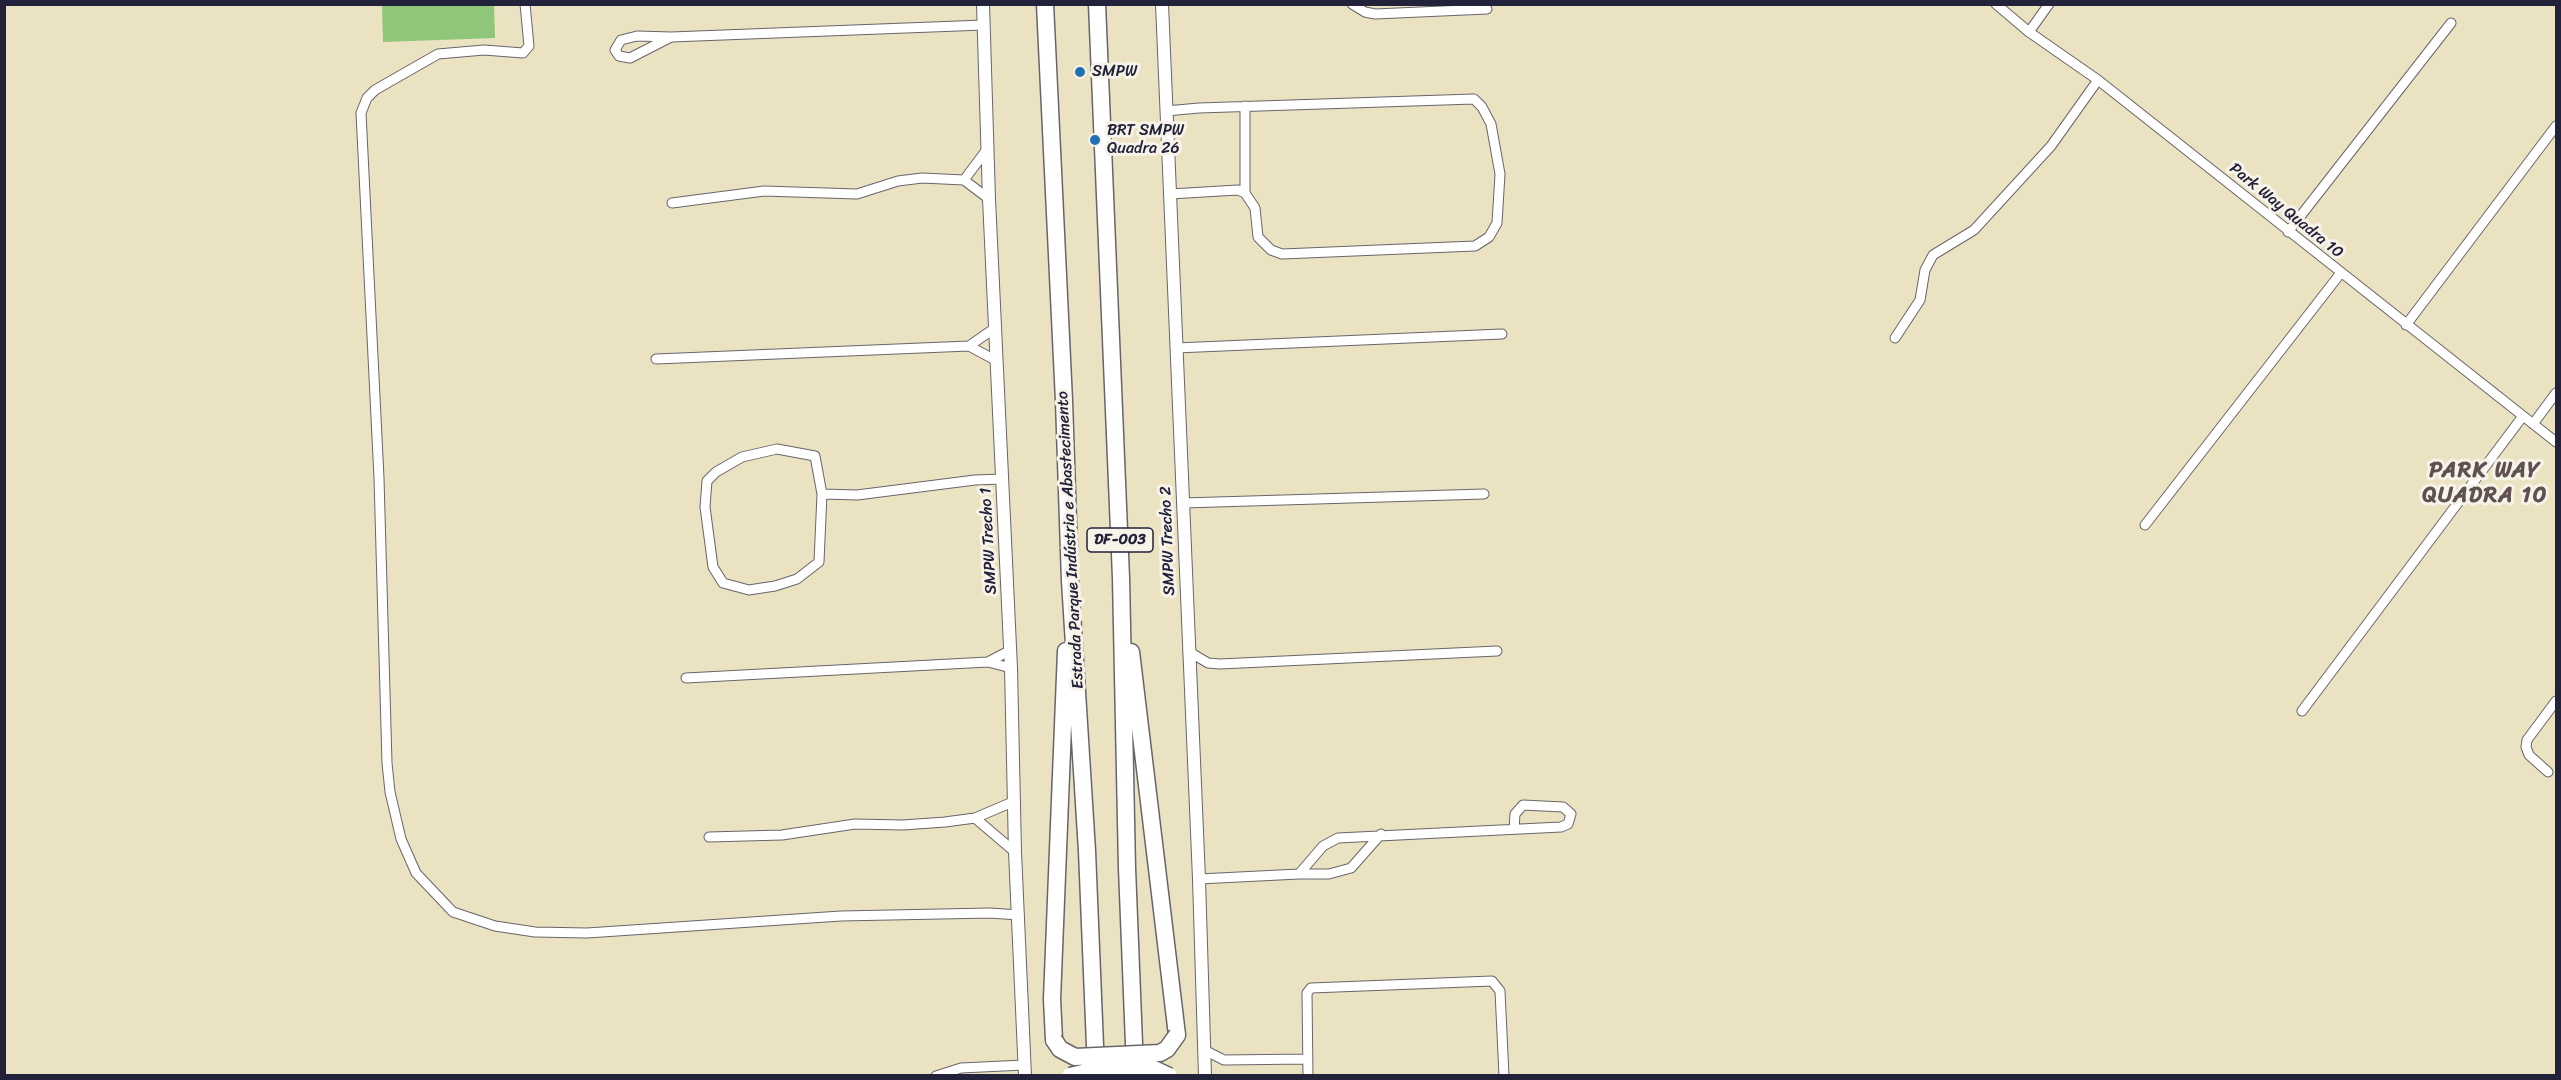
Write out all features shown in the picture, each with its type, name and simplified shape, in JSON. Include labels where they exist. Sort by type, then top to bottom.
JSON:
[{"type":"highway","name":"Estrada Parque Indústria e Abastecimento","points":[[1045,4],[1070,581],[1088,851],[1096,1076]]},
{"type":"highway","name":"DF-003","points":[[1097,4],[1121,578],[1127,867],[1135,1076]]},
{"type":"highway","points":[[1070,581],[1052,999],[1054,1040],[1060,1049],[1075,1057],[1160,1053],[1167,1049],[1177,1035],[1121,578]]},
{"type":"highway","points":[[1070,1076],[1091,1071],[1155,1069],[1169,1076]]},
{"type":"street","points":[[525,4],[529,46],[523,53],[484,50],[438,54],[375,90],[367,98],[361,113],[379,478],[387,763],[390,792],[401,839],[416,873],[453,912],[495,926],[535,932],[587,933],[841,916],[971,913],[1019,915]]},
{"type":"street","name":"SMPW Trecho 1","points":[[983,4],[989,199],[1011,650],[1015,852],[1024,1070]]},
{"type":"street","name":"SMPW Trecho 2","points":[[1162,4],[1199,879],[1205,1073]]},
{"type":"street","points":[[1352,4],[1365,12],[1383,14],[1487,9]]},
{"type":"street","name":"Park Way Quadra 10","points":[[1996,4],[2029,32],[2098,80],[2340,274],[2556,442]]},
{"type":"street","points":[[2029,32],[2049,4]]},
{"type":"street","points":[[2288,232],[2451,23]]},
{"type":"street","points":[[671,37],[630,58],[619,56],[615,50],[617,43],[626,37],[984,25]]},
{"type":"street","points":[[1895,338],[1920,300],[1925,270],[1933,255],[1974,230],[2051,146],[2098,80]]},
{"type":"street","points":[[1167,111],[1245,106],[1474,99],[1482,107],[1491,124],[1500,174],[1497,223],[1490,237],[1475,246],[1282,254],[1271,250],[1258,237],[1255,208],[1245,193],[1238,190],[1170,194]]},
{"type":"street","points":[[1245,106],[1245,193]]},
{"type":"street","points":[[2406,325],[2556,126]]},
{"type":"street","points":[[964,180],[988,147]]},
{"type":"street","points":[[672,203],[764,191],[857,194],[898,182],[922,178],[964,180],[989,199]]},
{"type":"street","points":[[2145,525],[2340,274]]},
{"type":"street","points":[[969,346],[995,328]]},
{"type":"street","points":[[1176,348],[1502,334]]},
{"type":"street","points":[[656,359],[969,346],[997,361]]},
{"type":"street","points":[[2533,424],[2556,393]]},
{"type":"street","points":[[2302,711],[2523,416]]},
{"type":"street","points":[[777,449],[815,456],[822,494],[819,562],[797,579],[775,586],[749,590],[723,583],[713,567],[705,507],[707,481],[716,472],[742,457],[777,449]]},
{"type":"street","points":[[822,494],[857,495],[975,480],[1002,479]]},
{"type":"street","points":[[1183,503],[1484,494]]},
{"type":"street","points":[[988,662],[1011,650]]},
{"type":"street","points":[[1188,651],[1208,663]]},
{"type":"street","points":[[1189,675],[1208,663],[1497,651]]},
{"type":"street","points":[[686,678],[988,662],[1011,668]]},
{"type":"street","points":[[2548,772],[2529,755],[2526,747],[2528,740],[2556,701]]},
{"type":"street","points":[[709,837],[782,835],[855,824],[903,825],[975,818],[1015,801]]},
{"type":"street","points":[[1299,874],[1331,840],[1381,834],[1514,829],[1561,827],[1568,824],[1571,814],[1563,807],[1523,805],[1515,814],[1514,829]]},
{"type":"street","points":[[975,818],[1015,852]]},
{"type":"street","points":[[1199,879],[1329,874],[1351,868],[1381,834]]},
{"type":"street","points":[[1308,1076],[1307,993],[1311,988],[1492,981],[1500,991],[1504,1076]]},
{"type":"street","points":[[1204,1050],[1224,1060],[1306,1059]]},
{"type":"street","points":[[1205,1073],[1224,1060]]},
{"type":"street","points":[[936,1076],[961,1068],[1024,1070]]},
{"type":"green space","points":[[382,5],[494,5],[495,38],[383,42]]},
{"type":"place","name":"SMPW","points":[[1080,72]]},
{"type":"place","name":"BRT SMPW Quadra 26","points":[[1095,140]]},
{"type":"district","name":"PARK WAY QUADRA 10","points":[[2485,484]]}]
